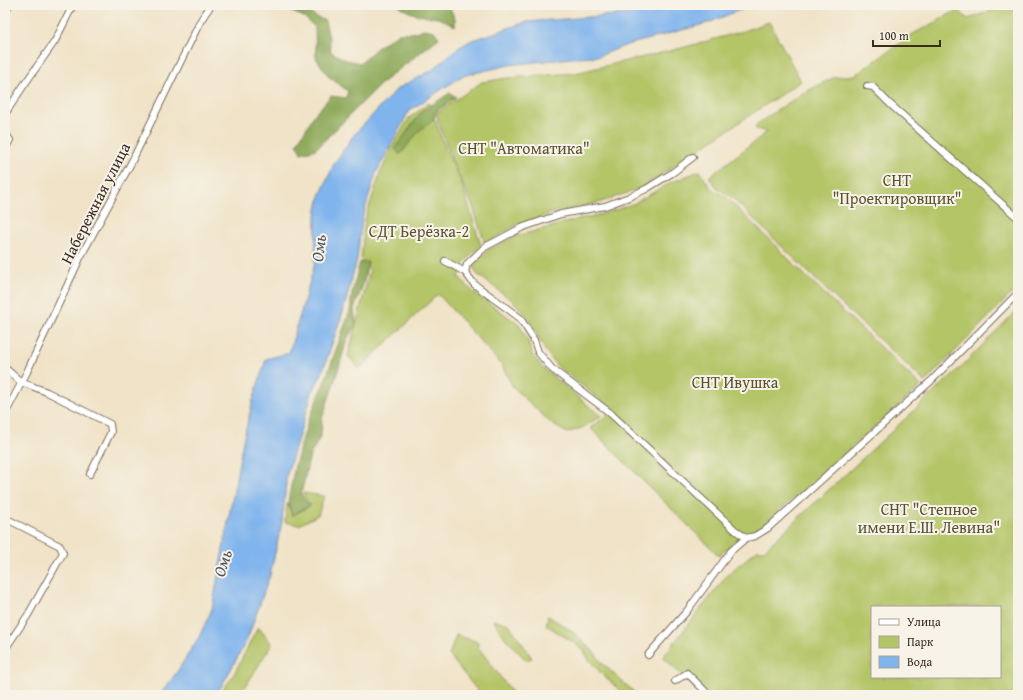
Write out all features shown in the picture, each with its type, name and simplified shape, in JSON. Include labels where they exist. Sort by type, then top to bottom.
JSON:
[{"type":"street","points":[[5,12],[9,5]]},
{"type":"street","points":[[5,114],[55,41],[73,5]]},
{"type":"street","name":"Набережная улица","points":[[5,414],[32,361],[81,256],[131,163],[201,20],[211,5]]},
{"type":"street","points":[[867,86],[873,87],[890,104],[1018,218]]},
{"type":"street","points":[[5,132],[10,140],[5,149]]},
{"type":"street","points":[[465,272],[467,264],[485,247],[521,228],[561,214],[605,206],[629,197],[646,189],[672,173],[693,157]]},
{"type":"street","points":[[445,261],[465,272],[474,284],[520,318],[531,336],[538,352],[552,369],[609,412],[735,530],[746,538]]},
{"type":"street","points":[[648,655],[687,611],[731,551],[746,538],[755,536],[772,524],[931,381],[1018,293]]},
{"type":"street","points":[[5,368],[21,382],[47,392],[110,424],[111,432],[90,474]]},
{"type":"street","points":[[5,518],[60,546],[63,556],[28,615],[5,649]]},
{"type":"street","points":[[675,682],[687,673],[709,695]]},
{"type":"green space","points":[[276,5],[305,5],[313,15],[325,21],[331,52],[346,60],[360,63],[378,47],[399,33],[413,33],[424,29],[434,31],[439,38],[384,81],[316,149],[301,153],[297,144],[314,115],[331,96],[346,98],[348,91],[329,77],[316,58],[315,27],[304,17]]},
{"type":"green space","points":[[398,5],[444,5],[450,8],[455,19],[455,26],[438,18],[412,13]]},
{"type":"green space","name":"СНТ \"Проектировщик\"","points":[[1008,5],[1018,5],[1018,287],[925,382],[840,303],[730,196],[717,188],[709,177],[767,132],[756,129],[755,127],[757,124],[803,93],[835,77],[855,75],[913,34],[958,10],[968,19]]},
{"type":"green space","name":"СНТ \"Автоматика\"","points":[[769,22],[801,81],[641,188],[601,202],[553,213],[515,226],[485,244],[473,207],[452,160],[438,121],[437,115],[442,109],[482,82],[508,78],[575,73],[682,48],[740,32]]},
{"type":"green space","points":[[450,93],[456,97],[439,109],[431,122],[419,131],[400,155],[395,148],[422,111]]},
{"type":"green space","name":"СДТ Берёзка-2","points":[[429,103],[445,148],[461,182],[481,245],[463,264],[459,277],[474,293],[519,324],[528,341],[533,356],[543,368],[601,416],[584,427],[567,433],[552,424],[513,387],[501,364],[438,294],[359,369],[348,356],[370,270],[361,259],[365,219],[380,174],[392,147],[409,118]]},
{"type":"green space","name":"СНТ Ивушка","points":[[699,171],[712,189],[726,197],[921,386],[762,526],[735,541],[719,556],[590,428],[605,417],[612,409],[556,365],[545,350],[529,319],[514,302],[477,274],[473,266],[488,250],[517,236],[603,214],[635,203],[670,183]]},
{"type":"green space","points":[[360,262],[368,262],[364,282],[354,309],[356,325],[347,339],[322,419],[321,436],[310,455],[301,494],[309,506],[292,515],[288,502],[295,465],[308,421],[322,389],[350,311],[352,293]]},
{"type":"green space","name":"СНТ \"Степное имени Е.Ш. Левина\"","points":[[1018,309],[1018,695],[701,695],[663,657],[728,574],[757,550],[764,550],[962,366]]},
{"type":"green space","points":[[303,493],[324,496],[318,515],[299,525],[285,522],[287,503],[292,516],[310,506]]},
{"type":"green space","points":[[548,616],[572,631],[595,653],[601,662],[637,695],[625,695],[589,660],[584,651],[573,642],[546,625]]},
{"type":"green space","points":[[493,620],[509,624],[532,658],[526,660],[506,639]]},
{"type":"green space","points":[[258,627],[272,644],[240,695],[219,695],[233,676]]},
{"type":"green space","points":[[456,635],[478,642],[478,647],[514,695],[481,695],[449,655]]},
{"type":"water","name":"Омь","points":[[648,5],[752,5],[708,23],[627,45],[599,56],[509,65],[462,76],[409,111],[376,173],[362,219],[357,259],[343,312],[321,376],[313,390],[287,474],[282,522],[270,575],[247,640],[220,689],[215,695],[160,695],[177,672],[199,637],[212,609],[243,441],[253,400],[266,359],[289,353],[315,263],[316,215],[320,196],[334,164],[353,136],[397,89],[432,70],[455,50],[470,41],[526,22],[628,14]]}]
